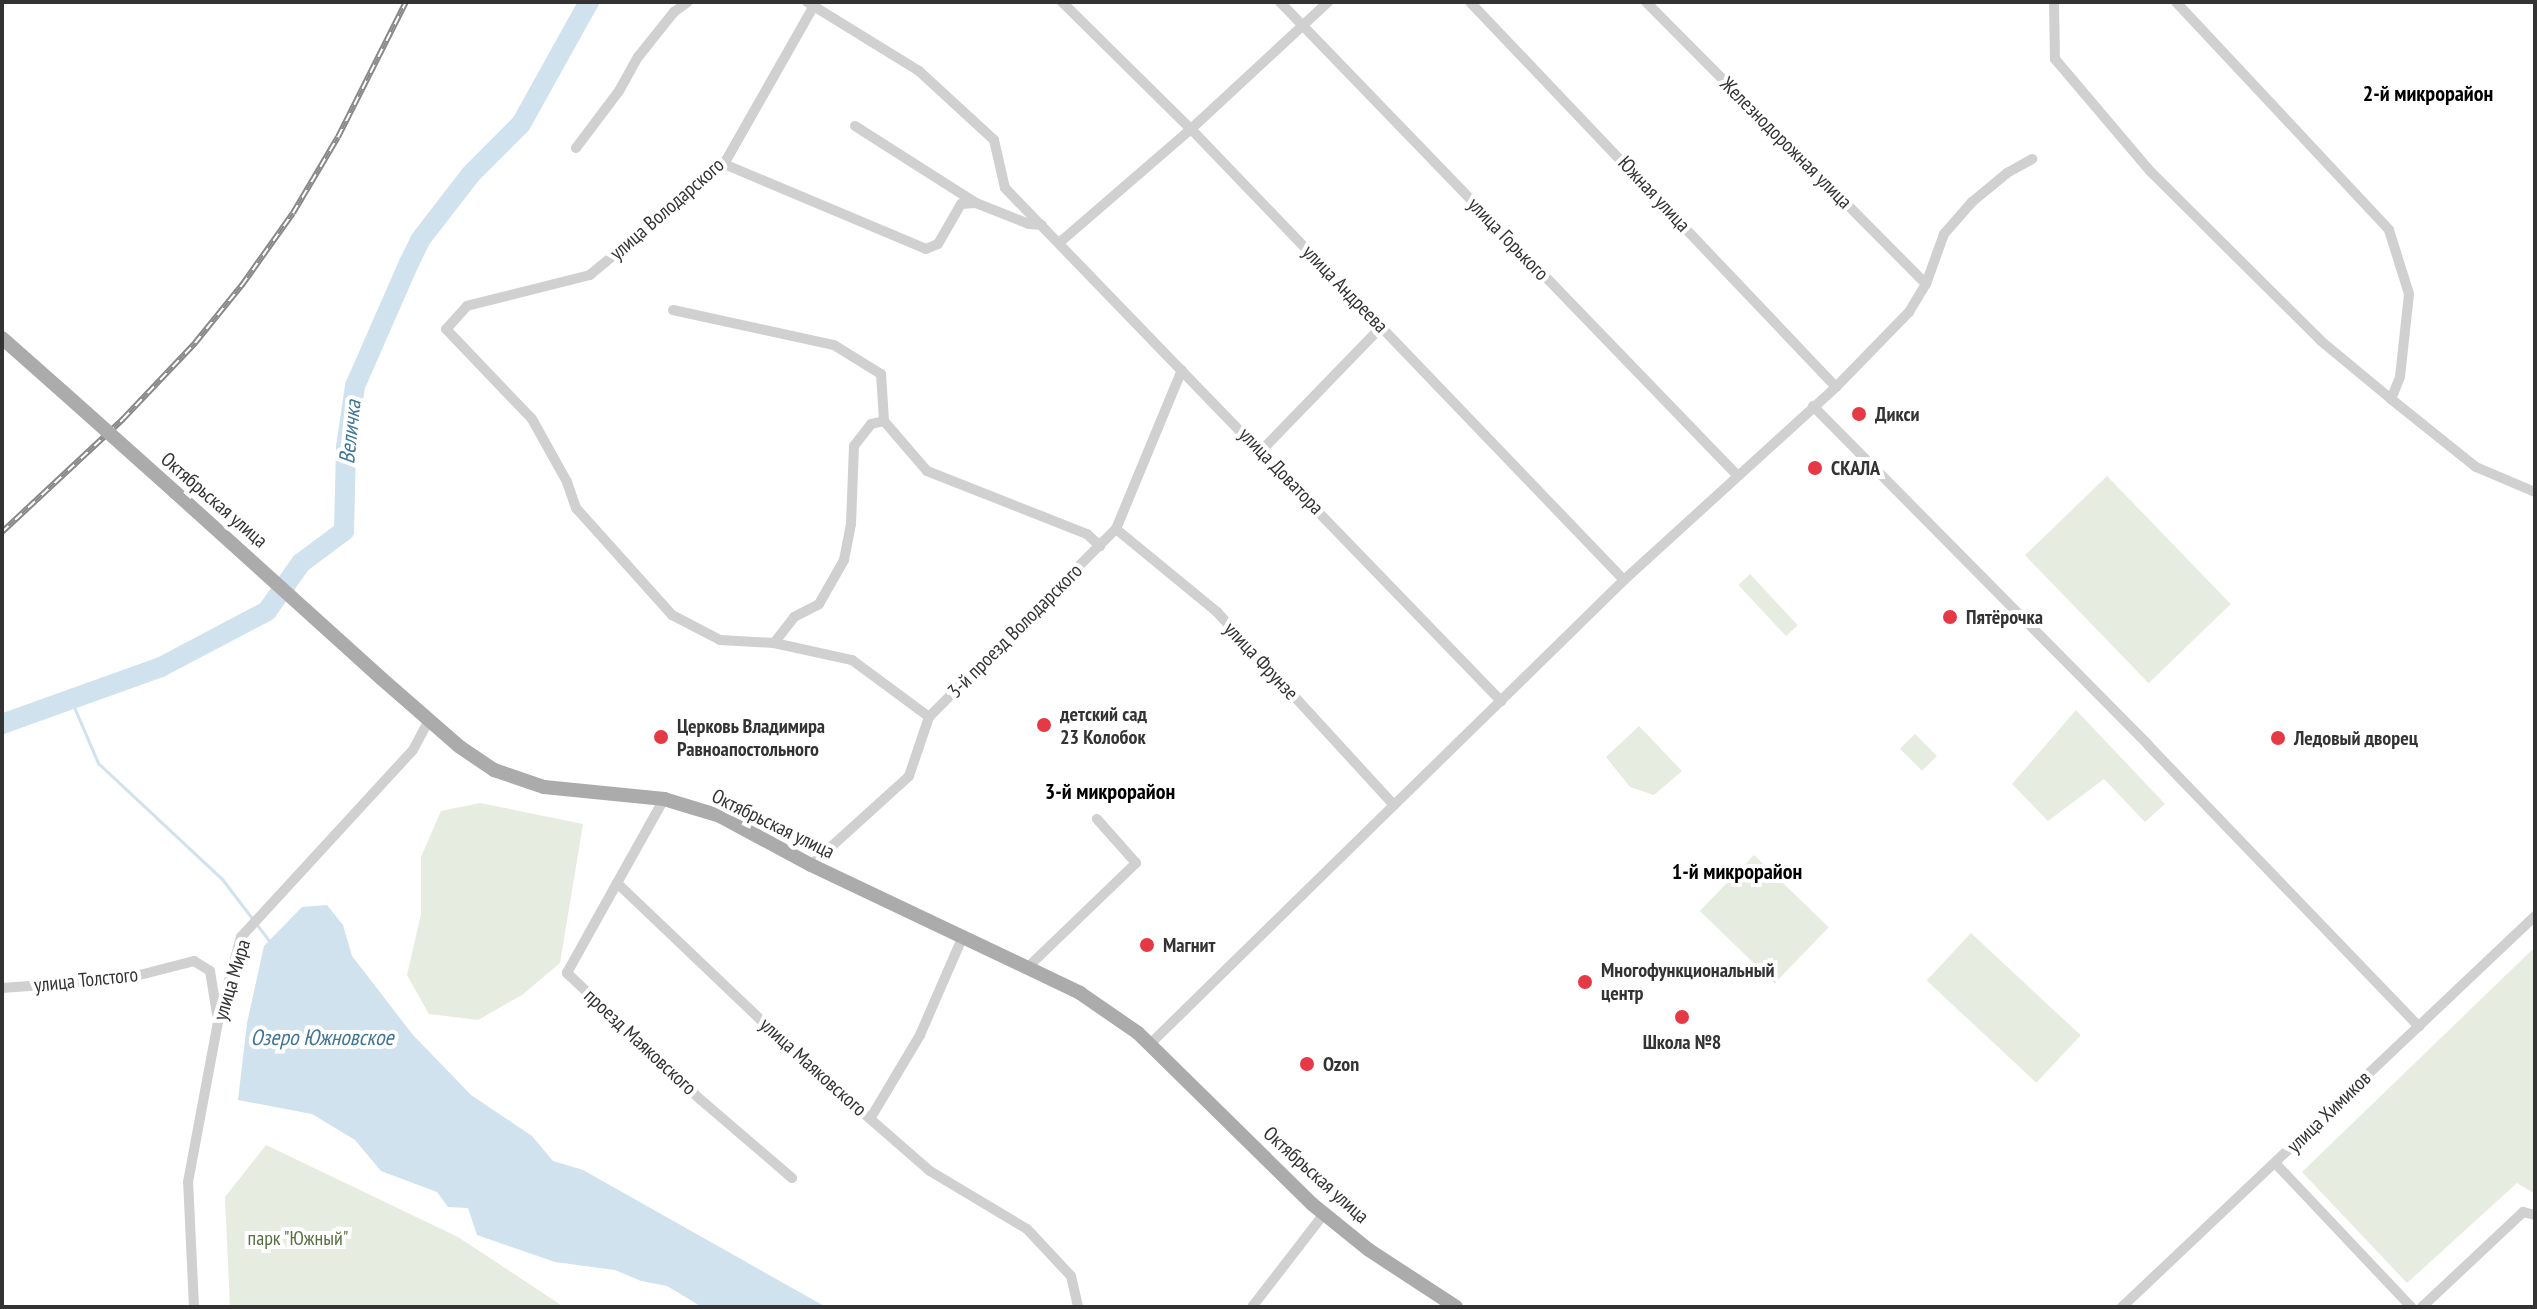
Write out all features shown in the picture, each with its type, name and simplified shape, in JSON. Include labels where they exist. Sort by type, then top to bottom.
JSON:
[{"type":"main road","name":"Октябрьская улица","points":[[2,338],[429,720],[494,770],[544,787],[664,799],[720,816],[811,865],[1080,993],[1149,1045],[1324,1214],[1369,1250],[1456,1307]]},
{"type":"street","points":[[576,148],[619,91],[638,57],[674,12],[688,2]]},
{"type":"street","name":"улица Андреева","points":[[1062,2],[1191,129],[1624,580]]},
{"type":"street","name":"улица Горького","points":[[1280,2],[1737,475]]},
{"type":"street","points":[[1059,243],[1191,129],[1328,2]]},
{"type":"street","name":"Южная улица","points":[[1470,2],[1836,387]]},
{"type":"street","name":"Железнодорожная улица","points":[[1646,2],[1926,284]]},
{"type":"street","points":[[2054,2],[2055,59],[2131,149],[2321,341],[2476,467],[2535,492]]},
{"type":"street","points":[[2176,2],[2389,230],[2409,294],[2400,377],[2391,399]]},
{"type":"street","name":"улица Володарского","points":[[774,643],[720,640],[672,615],[576,508],[567,482],[532,419],[446,329],[467,306],[590,275],[724,164],[813,3]]},
{"type":"street","name":"улица Доватора","points":[[813,3],[919,71],[994,140],[1005,188],[1501,701]]},
{"type":"street","points":[[855,126],[976,203],[1029,224],[1042,225]]},
{"type":"street","points":[[1149,1045],[1624,580],[1836,387],[1909,312],[1926,284],[1944,234],[1963,212],[2007,173],[2032,159]]},
{"type":"street","points":[[724,164],[926,249],[938,244],[961,204],[976,203]]},
{"type":"street","points":[[673,310],[834,345],[881,374],[884,421],[927,471],[1087,534],[1100,546]]},
{"type":"street","points":[[1261,451],[1381,327]]},
{"type":"street","name":"3-й проезд Володарского","points":[[811,865],[909,776],[929,717],[1116,529],[1182,370]]},
{"type":"street","points":[[1813,406],[2148,745],[2419,1027]]},
{"type":"street","points":[[884,421],[871,424],[854,446],[851,524],[844,560],[819,604],[794,617],[774,643],[852,660],[929,717]]},
{"type":"street","name":"улица Фрунзе","points":[[1116,529],[1217,612],[1394,805]]},
{"type":"street","name":"улица Мира","points":[[194,1307],[188,1182],[218,1021],[241,937],[413,750],[429,720]]},
{"type":"street","points":[[617,883],[664,799]]},
{"type":"street","points":[[1028,967],[1136,863],[1097,819]]},
{"type":"street","name":"улица Маяковского","points":[[617,883],[806,1063],[930,1171],[1027,1229],[1071,1276],[1078,1307]]},
{"type":"street","name":"проезд Маяковского","points":[[617,883],[567,973],[701,1100],[792,1178]]},
{"type":"street","name":"улица Химиков","points":[[2122,1307],[2535,916]]},
{"type":"street","points":[[870,1119],[920,1035],[963,936]]},
{"type":"street","name":"улица Толстого","points":[[2,988],[124,979],[194,961],[210,971],[218,1021]]},
{"type":"street","points":[[2276,1164],[2411,1307]]},
{"type":"street","points":[[2422,1307],[2523,1212],[2535,1215]]},
{"type":"street","points":[[1252,1307],[1324,1214]]},
{"type":"green space","points":[[2107,476],[2231,604],[2149,683],[2025,555]]},
{"type":"green space","points":[[1750,574],[1798,625],[1786,636],[1738,585]]},
{"type":"green space","points":[[2076,710],[2165,804],[2145,822],[2104,779],[2048,821],[2012,784]]},
{"type":"green space","points":[[1639,726],[1682,771],[1654,795],[1630,787],[1606,757]]},
{"type":"green space","points":[[1915,734],[1937,756],[1922,771],[1900,749]]},
{"type":"green space","points":[[480,803],[583,824],[560,963],[522,995],[478,1020],[429,1014],[407,975],[421,914],[421,857],[441,811]]},
{"type":"green space","points":[[1754,855],[1829,927],[1775,983],[1700,911]]},
{"type":"green space","points":[[1971,933],[2081,1035],[2036,1083],[1927,981]]},
{"type":"green space","points":[[2535,947],[2535,1194],[2517,1183],[2407,1283],[2302,1172]]},
{"type":"green space","name":"парк \"Южный\"","points":[[266,1145],[458,1237],[564,1307],[230,1307],[225,1197]]},
{"type":"water","name":"Озеро Южновское","points":[[327,905],[343,925],[352,956],[413,1035],[471,1095],[532,1136],[553,1161],[583,1170],[826,1307],[702,1307],[667,1286],[641,1281],[615,1270],[555,1262],[477,1235],[468,1208],[448,1207],[437,1192],[381,1171],[355,1140],[312,1114],[238,1100],[247,1023],[264,946],[302,907]]},
{"type":"waterway","name":"Величка","points":[[2,724],[161,667],[267,611],[301,563],[344,531],[346,447],[355,386],[409,263],[420,240],[471,174],[521,124],[589,2]]},
{"type":"waterway","points":[[71,700],[98,763],[222,879],[271,943]]},
{"type":"railway","points":[[2,532],[123,419],[195,343],[242,285],[293,213],[338,137],[406,2]]},
{"type":"place","name":"Дикси","points":[[1859,414]]},
{"type":"place","name":"СКАЛА","points":[[1815,468]]},
{"type":"place","name":"Пятёрочка","points":[[1950,617]]},
{"type":"place","name":"детский сад 23 Колобок","points":[[1044,725]]},
{"type":"place","name":"Церковь Владимира Равноапостольного","points":[[661,737]]},
{"type":"place","name":"Ледовый дворец","points":[[2278,738]]},
{"type":"place","name":"Магнит","points":[[1147,945]]},
{"type":"place","name":"Многофункциональный центр","points":[[1585,982]]},
{"type":"place","name":"Школа №8","points":[[1682,1017]]},
{"type":"place","name":"Ozon","points":[[1307,1064]]},
{"type":"district","name":"2-й микрорайон","points":[[2428,94]]},
{"type":"district","name":"3-й микрорайон","points":[[1110,792]]},
{"type":"district","name":"1-й микрорайон","points":[[1737,872]]}]
